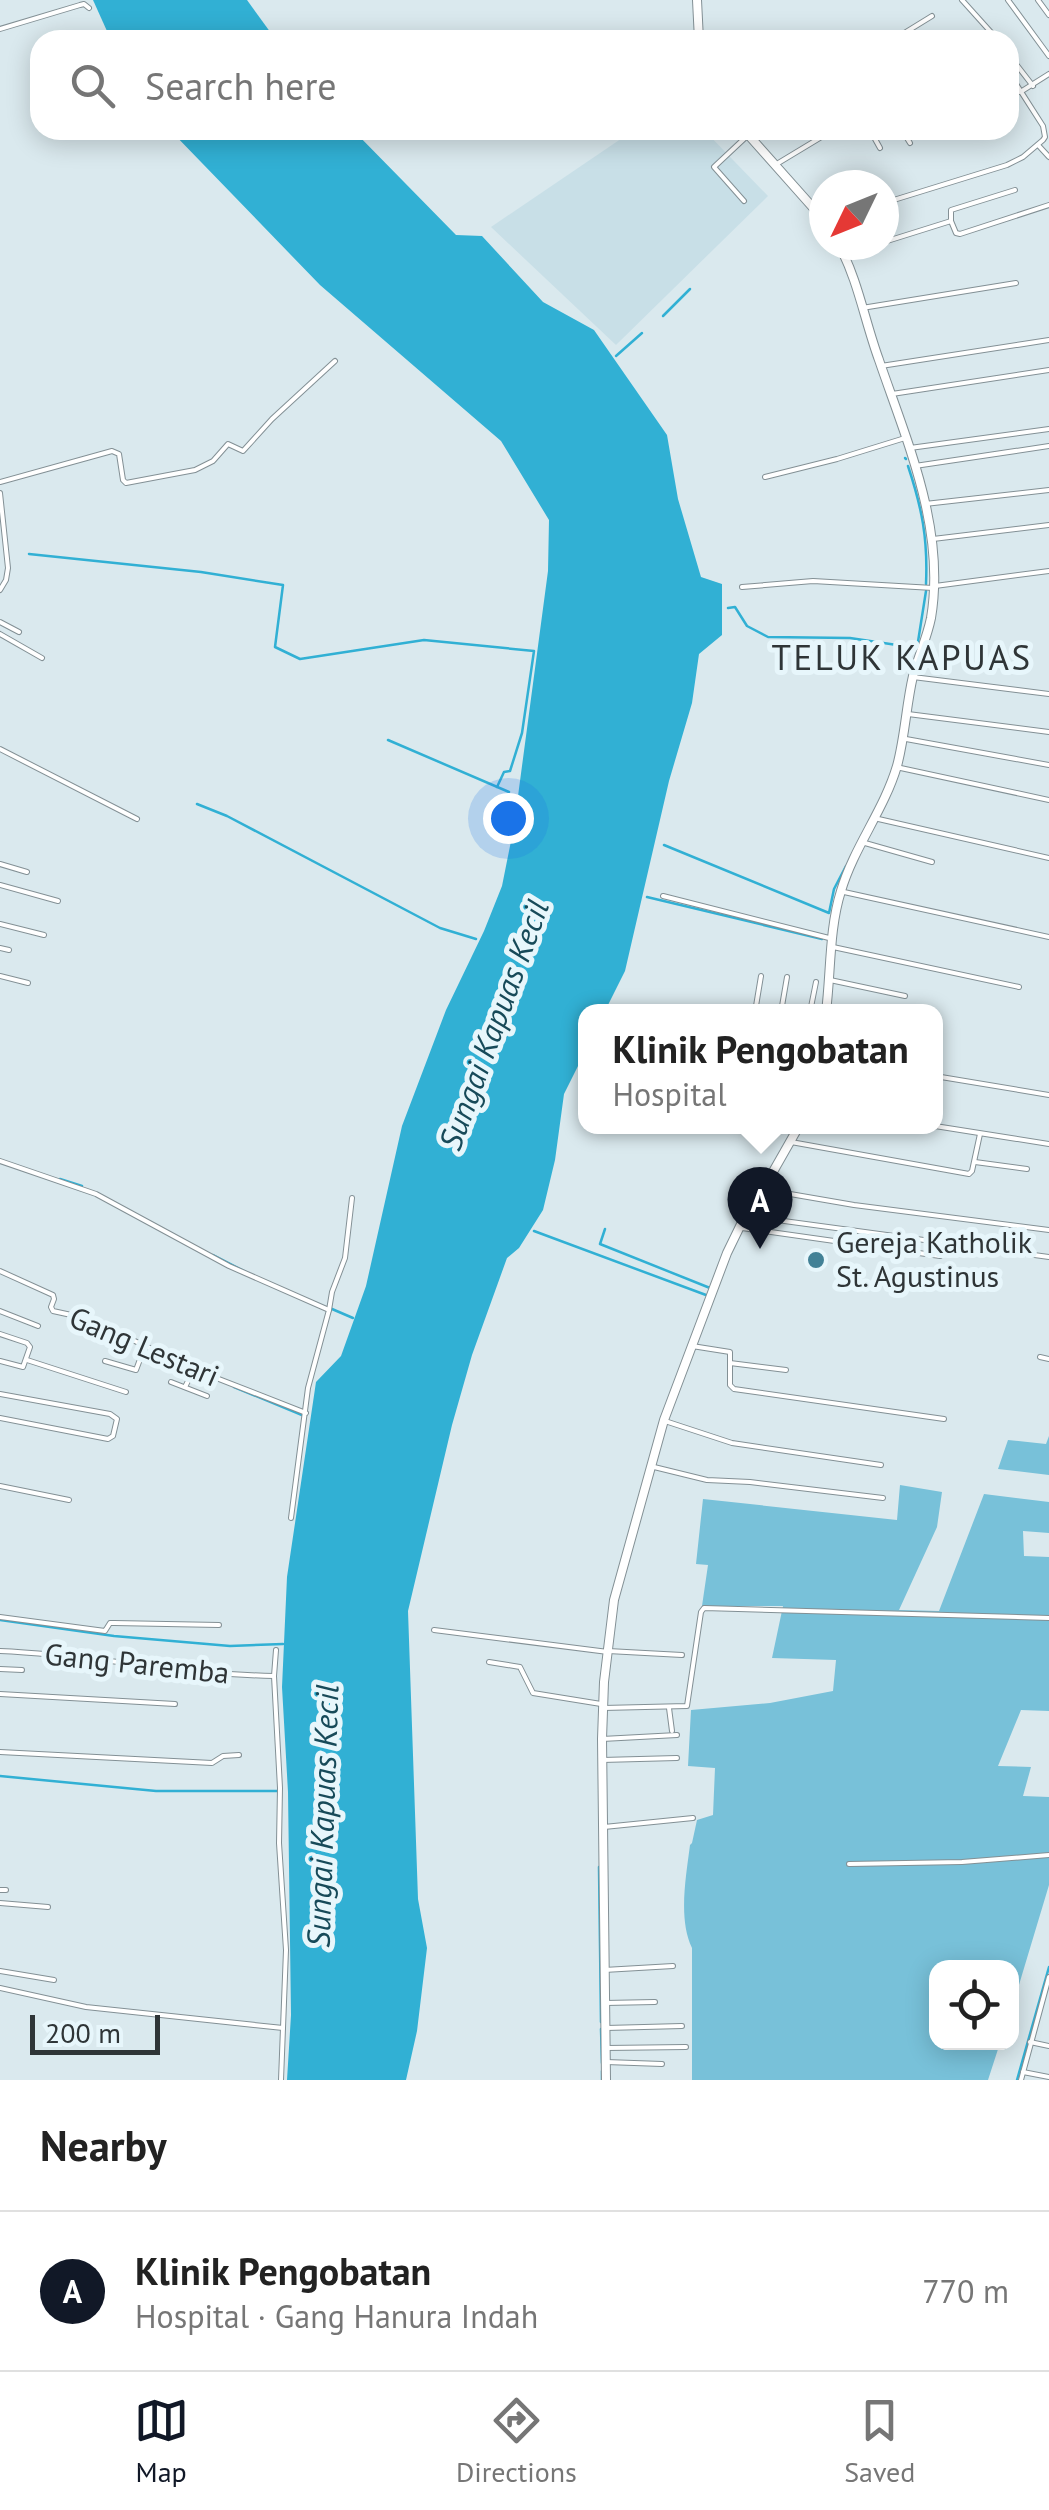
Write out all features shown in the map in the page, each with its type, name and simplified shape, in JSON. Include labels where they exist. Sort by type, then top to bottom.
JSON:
[{"type":"main road","points":[[697,0],[698,30]]},
{"type":"main road","points":[[753,140],[809,203]]},
{"type":"main road","points":[[827,1004],[840,892],[896,767],[913,677],[930,622],[933,587],[933,539],[926,504],[845,260]]},
{"type":"main road","points":[[606,2080],[602,1740],[617,1587],[664,1420],[692,1346],[739,1228],[795,1134]]},
{"type":"street","points":[[962,0],[987,30]]},
{"type":"street","points":[[1008,0],[1049,56]]},
{"type":"street","points":[[1038,0],[1049,15]]},
{"type":"street","points":[[0,30],[84,4],[89,8]]},
{"type":"street","points":[[909,30],[932,16]]},
{"type":"street","points":[[1019,68],[1033,86]]},
{"type":"street","points":[[1019,93],[1049,74]]},
{"type":"street","points":[[899,199],[1007,165],[1024,158],[1038,145],[1046,137],[1043,126],[1019,88]]},
{"type":"street","points":[[1043,126],[1049,121]]},
{"type":"street","points":[[739,140],[714,167],[744,201]]},
{"type":"street","points":[[775,165],[816,140]]},
{"type":"street","points":[[876,140],[880,148]]},
{"type":"street","points":[[1038,145],[1049,157]]},
{"type":"street","points":[[1015,190],[951,210],[951,221],[958,234],[1049,206]]},
{"type":"street","points":[[899,237],[951,221]]},
{"type":"street","points":[[862,308],[1016,283]]},
{"type":"street","points":[[881,366],[1049,340]]},
{"type":"street","points":[[0,482],[112,450],[119,454],[126,483],[195,470],[213,462],[228,444],[243,451],[335,361]]},
{"type":"street","points":[[892,394],[1049,370]]},
{"type":"street","points":[[908,448],[1049,429]]},
{"type":"street","points":[[765,477],[905,438]]},
{"type":"street","points":[[914,466],[1049,446]]},
{"type":"street","points":[[926,504],[1049,490]]},
{"type":"street","points":[[0,493],[8,568],[0,590]]},
{"type":"street","points":[[933,539],[1049,526]]},
{"type":"street","points":[[0,565],[8,568]]},
{"type":"street","points":[[742,588],[814,581],[933,587],[1049,571]]},
{"type":"street","points":[[0,622],[19,632]]},
{"type":"street","points":[[0,634],[42,658]]},
{"type":"street","points":[[913,677],[1049,694]]},
{"type":"street","points":[[908,714],[1049,732]]},
{"type":"street","points":[[903,738],[1049,765]]},
{"type":"street","points":[[0,749],[137,820]]},
{"type":"street","points":[[896,767],[1049,800]]},
{"type":"street","points":[[874,818],[1049,858]]},
{"type":"street","points":[[860,842],[932,862]]},
{"type":"street","points":[[0,864],[27,872]]},
{"type":"street","points":[[0,885],[58,901]]},
{"type":"street","points":[[840,892],[1049,937]]},
{"type":"street","points":[[662,896],[833,943],[1019,987]]},
{"type":"street","points":[[0,924],[44,935]]},
{"type":"street","points":[[0,948],[9,950]]},
{"type":"street","points":[[0,976],[28,983]]},
{"type":"street","points":[[756,1004],[761,976]]},
{"type":"street","points":[[782,1004],[787,978]]},
{"type":"street","points":[[830,980],[905,996]]},
{"type":"street","points":[[812,1004],[816,982]]},
{"type":"street","points":[[943,1077],[1049,1095]]},
{"type":"street","points":[[943,1127],[1049,1144]]},
{"type":"street","points":[[791,1142],[970,1174],[980,1134]]},
{"type":"street","points":[[0,1162],[96,1194],[218,1260],[329,1310]]},
{"type":"street","points":[[974,1162],[1027,1169]]},
{"type":"street","points":[[762,1190],[1049,1230]]},
{"type":"street","points":[[291,1518],[308,1388],[332,1292],[346,1258],[352,1198]]},
{"type":"street","points":[[745,1216],[1049,1257]]},
{"type":"street","points":[[739,1228],[940,1256]]},
{"type":"street","name":"Gang Lestari","points":[[0,1271],[52,1294],[52,1310],[85,1318],[206,1374],[306,1412]]},
{"type":"street","points":[[0,1312],[38,1326]]},
{"type":"street","points":[[0,1334],[30,1347],[21,1367],[0,1361]]},
{"type":"street","points":[[104,1361],[136,1370],[145,1346]]},
{"type":"street","points":[[692,1346],[730,1352],[730,1385],[734,1389],[944,1419]]},
{"type":"street","points":[[1040,1356],[1049,1359]]},
{"type":"street","points":[[27,1360],[126,1392]]},
{"type":"street","points":[[730,1363],[786,1370]]},
{"type":"street","points":[[185,1387],[196,1367]]},
{"type":"street","points":[[171,1382],[207,1396]]},
{"type":"street","points":[[0,1394],[110,1414],[117,1421],[113,1436],[108,1439],[0,1418]]},
{"type":"street","points":[[664,1420],[732,1443],[880,1464]]},
{"type":"street","points":[[650,1466],[716,1481],[883,1498]]},
{"type":"street","points":[[0,1486],[70,1500]]},
{"type":"street","points":[[489,1662],[520,1667],[533,1693],[603,1706],[669,1708],[687,1706],[704,1608],[1049,1618]]},
{"type":"street","points":[[0,1616],[105,1631],[114,1623],[219,1626]]},
{"type":"street","points":[[434,1630],[608,1652],[682,1655]]},
{"type":"street","points":[[276,1650],[279,1843],[286,1950],[281,2080]]},
{"type":"street","name":"Gang Paremba","points":[[0,1651],[40,1652],[168,1670],[274,1676]]},
{"type":"street","points":[[0,1669],[22,1670]]},
{"type":"street","points":[[0,1694],[175,1704]]},
{"type":"street","points":[[602,1740],[675,1733],[669,1708]]},
{"type":"street","points":[[0,1752],[212,1763],[223,1756],[239,1755]]},
{"type":"street","points":[[602,1760],[678,1758]]},
{"type":"street","points":[[604,1827],[693,1818]]},
{"type":"street","points":[[849,1864],[962,1862],[1049,1855]]},
{"type":"street","points":[[0,1903],[48,1907]]},
{"type":"street","points":[[604,1970],[673,1966]]},
{"type":"street","points":[[0,1970],[54,1980]]},
{"type":"street","points":[[1021,2080],[1049,1977]]},
{"type":"street","points":[[0,1988],[86,2006],[283,2028]]},
{"type":"street","points":[[605,2003],[655,2002]]},
{"type":"street","points":[[605,2028],[682,2026]]},
{"type":"street","points":[[1030,2042],[1049,2046]]},
{"type":"street","points":[[606,2048],[686,2047]]},
{"type":"street","points":[[606,2062],[662,2064]]},
{"type":"street","points":[[1023,2072],[1049,2077]]},
{"type":"shaded area","points":[[619,140],[714,140],[768,196],[616,345],[491,227]]},
{"type":"shaded area","points":[[1049,1436],[1049,1475],[998,1469],[1008,1440],[1046,1444]]},
{"type":"shaded area","points":[[900,1485],[942,1492],[937,1527],[899,1610],[939,1611],[984,1494],[1049,1502],[1049,1533],[1023,1531],[1024,1556],[1049,1557],[1049,1711],[1021,1710],[998,1766],[1031,1767],[1023,1796],[1049,1797],[1049,1885],[1019,1985],[1019,1960],[929,1960],[929,2050],[998,2050],[988,2080],[692,2080],[692,1948],[685,1924],[685,1884],[697,1820],[713,1815],[715,1768],[688,1766],[691,1710],[770,1703],[833,1691],[836,1660],[772,1658],[783,1606],[702,1606],[708,1565],[696,1564],[703,1499],[897,1520]]},
{"type":"water","points":[[93,0],[247,0],[269,30],[106,30]]},
{"type":"water","name":"Sungai Kapuas Kecil","points":[[180,140],[363,140],[456,235],[482,236],[543,302],[594,330],[667,435],[678,499],[701,577],[722,584],[722,635],[699,654],[692,703],[669,781],[625,971],[608,1004],[578,1004],[578,1066],[564,1094],[543,1210],[519,1248],[507,1258],[472,1355],[408,1611],[418,1899],[427,1948],[417,2031],[406,2080],[287,2080],[291,2015],[288,1792],[282,1687],[287,1577],[316,1382],[341,1356],[366,1286],[402,1126],[446,1010],[502,886],[514,826],[548,571],[549,520],[501,441],[320,285]]},
{"type":"waterway","points":[[663,316],[690,289]]},
{"type":"waterway","points":[[616,356],[642,333]]},
{"type":"waterway","points":[[908,466],[923,524],[926,584]]},
{"type":"waterway","points":[[29,554],[283,585],[275,647],[300,659],[424,640],[534,651],[522,733],[510,771],[504,772],[497,787]]},
{"type":"waterway","points":[[728,608],[735,607],[747,626],[768,637],[850,638],[917,648],[926,591]]},
{"type":"waterway","points":[[388,740],[509,792]]},
{"type":"waterway","points":[[197,804],[440,928],[476,939]]},
{"type":"waterway","points":[[664,845],[829,913],[834,889],[846,866]]},
{"type":"waterway","points":[[647,897],[822,939]]},
{"type":"waterway","points":[[60,1179],[82,1186]]},
{"type":"waterway","points":[[605,1229],[600,1244],[710,1288]]},
{"type":"waterway","points":[[534,1231],[706,1295]]},
{"type":"waterway","points":[[213,1255],[246,1272]]},
{"type":"waterway","points":[[332,1309],[353,1318]]},
{"type":"waterway","points":[[234,1387],[302,1415]]},
{"type":"waterway","points":[[0,1620],[114,1636],[230,1646],[283,1644]]},
{"type":"waterway","points":[[0,1776],[156,1791],[277,1791]]},
{"type":"waterway","points":[[599,1867],[601,2022]]},
{"type":"waterway","points":[[1017,2080],[1049,1967]]},
{"type":"waterway","points":[[601,2029],[602,2063]]},
{"type":"waterway","points":[[602,2071],[602,2080]]},
{"type":"place","name":"Klinik Pengobatan","points":[[760,1249]]},
{"type":"place","name":"Gereja Katholik St. Agustinus","points":[[816,1260]]},
{"type":"district","name":"TELUK KAPUAS","points":[[902,658]]}]
